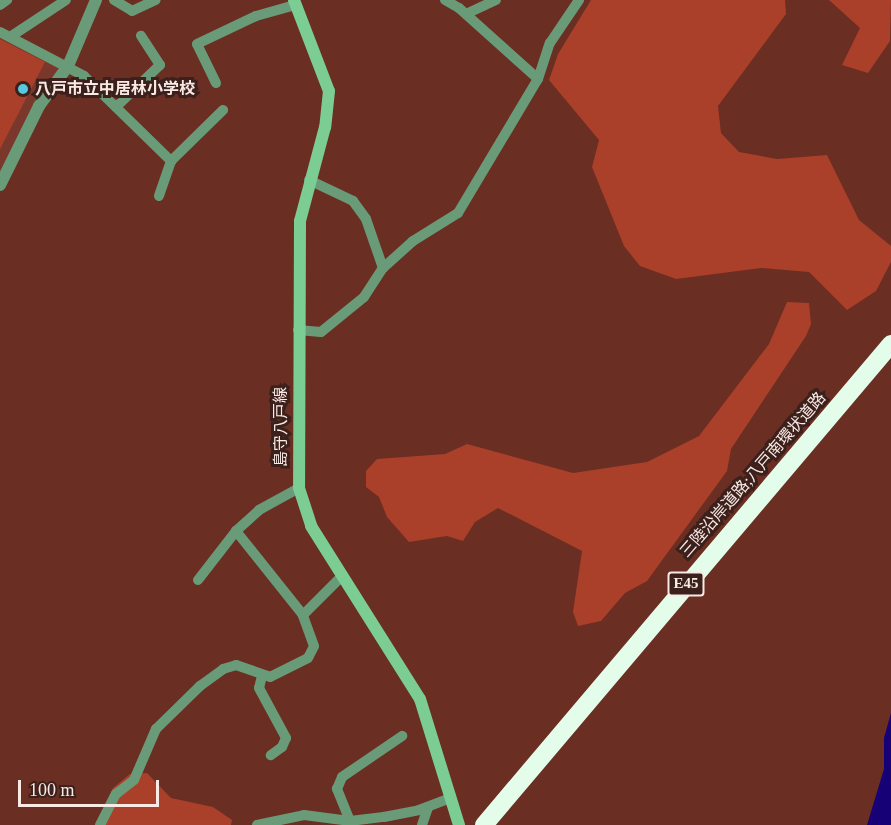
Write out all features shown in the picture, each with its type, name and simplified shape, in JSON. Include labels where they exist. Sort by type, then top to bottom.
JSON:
[{"type":"highway","name":"三陸沿岸道路;八戸南環状道路","points":[[484,825],[891,344]]},
{"type":"main road","name":"島守八戸線","points":[[294,3],[329,92],[325,127],[309,180],[300,221],[298,488],[311,526],[420,699],[459,825]]},
{"type":"street","points":[[0,4],[7,0]]},
{"type":"street","points":[[5,34],[66,0]]},
{"type":"street","points":[[0,185],[39,106],[68,66],[96,0]]},
{"type":"street","points":[[114,0],[132,12],[156,0]]},
{"type":"street","points":[[445,0],[465,14],[538,80]]},
{"type":"street","points":[[465,14],[496,0]]},
{"type":"street","points":[[298,330],[321,332],[363,297],[383,268],[413,241],[458,213],[538,80],[550,43],[579,0]]},
{"type":"street","points":[[216,83],[197,44],[256,16],[294,3]]},
{"type":"street","points":[[5,34],[68,66],[116,107],[171,161]]},
{"type":"street","points":[[116,107],[160,65],[141,36]]},
{"type":"street","points":[[159,196],[171,161],[222,110]]},
{"type":"street","points":[[309,180],[353,201],[366,219],[383,268]]},
{"type":"street","points":[[198,580],[236,531],[274,500],[298,488]]},
{"type":"street","points":[[100,825],[116,794],[134,780],[163,719],[223,669],[236,665],[262,676],[278,674],[312,654],[314,646],[303,615],[236,531]]},
{"type":"street","points":[[303,615],[342,576]]},
{"type":"street","points":[[262,676],[260,688],[286,738],[282,747],[271,755]]},
{"type":"street","points":[[350,821],[337,789],[342,777],[402,736]]},
{"type":"street","points":[[257,825],[304,814],[350,821],[428,808],[451,798]]},
{"type":"street","points":[[422,825],[428,808]]},
{"type":"shaded area","points":[[591,0],[785,0],[786,14],[718,106],[721,133],[739,152],[777,159],[827,155],[859,220],[891,246],[891,262],[876,291],[847,310],[809,272],[761,268],[676,279],[640,266],[624,246],[592,167],[599,140],[549,80],[558,54]]},
{"type":"shaded area","points":[[829,0],[891,0],[890,41],[868,73],[842,65],[860,28]]},
{"type":"shaded area","name":"八戸市立中居林小学校","points":[[0,35],[60,67],[0,172]]},
{"type":"shaded area","name":"八戸市立中居林小学校","points":[[0,39],[45,62],[0,149]]},
{"type":"shaded area","points":[[787,302],[809,303],[811,324],[806,336],[731,449],[727,471],[647,581],[625,593],[601,621],[578,626],[573,612],[582,551],[498,508],[475,522],[463,541],[447,536],[409,542],[387,517],[379,497],[366,487],[366,471],[377,459],[445,454],[467,444],[573,473],[647,462],[699,436],[769,344]]},
{"type":"shaded area","points":[[891,713],[891,825],[867,825],[884,769],[884,738]]},
{"type":"shaded area","points":[[147,773],[171,798],[213,807],[232,820],[231,825],[95,825],[113,788],[130,774]]},
{"type":"place","name":"八戸市立中居林小学校","points":[[23,89]]}]
